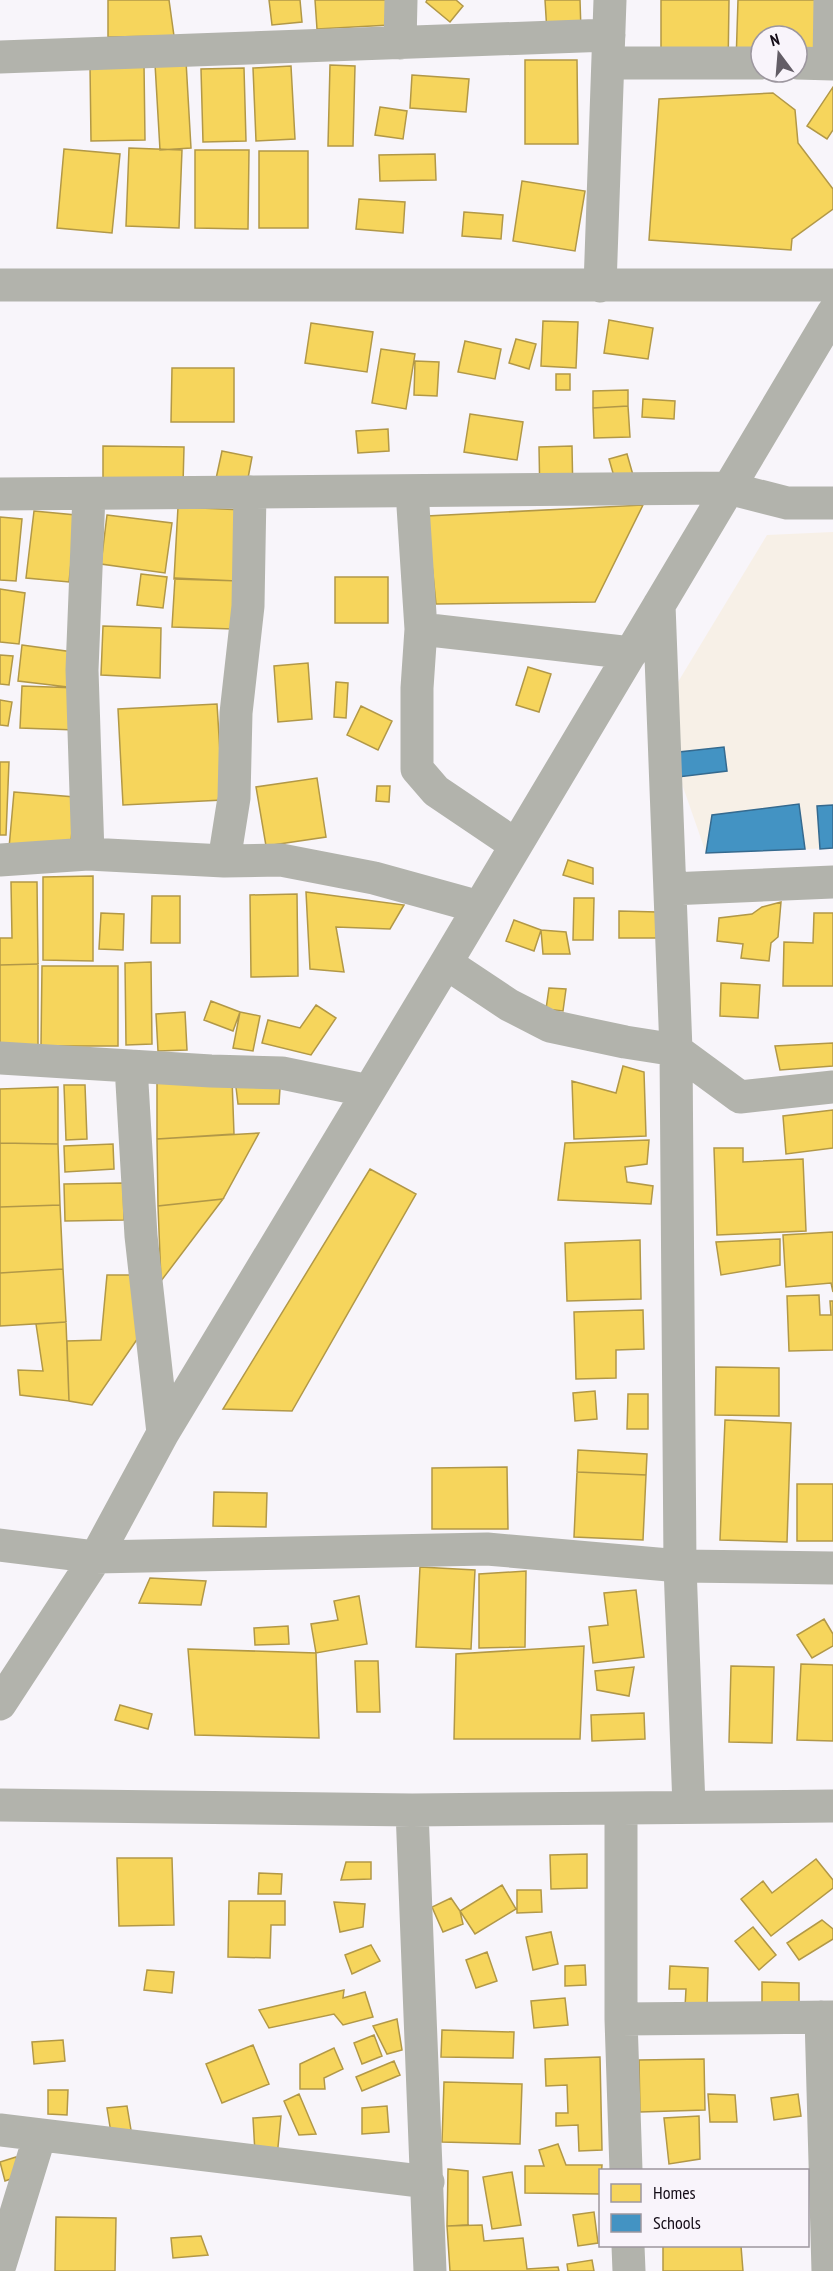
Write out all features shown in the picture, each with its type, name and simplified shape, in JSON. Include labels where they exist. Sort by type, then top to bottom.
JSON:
[{"type":"street","points":[[400,43],[401,0]]},
{"type":"street","points":[[600,286],[610,0]]},
{"type":"street","points":[[809,63],[831,64],[830,0]]},
{"type":"street","points":[[0,57],[400,43],[609,49],[749,62]]},
{"type":"street","points":[[0,285],[833,285]]},
{"type":"street","points":[[0,1704],[96,1557],[163,1433],[833,313]]},
{"type":"street","points":[[0,495],[728,488],[788,503],[833,503]]},
{"type":"street","points":[[412,491],[421,628],[417,688],[417,769],[436,791],[516,845]]},
{"type":"street","points":[[224,861],[234,798],[236,713],[248,606],[250,492]]},
{"type":"street","points":[[88,854],[82,670],[89,494]]},
{"type":"street","points":[[659,605],[676,1050],[680,1566],[688,1808]]},
{"type":"street","points":[[421,628],[631,653]]},
{"type":"street","points":[[0,860],[88,854],[224,861],[281,860],[374,878],[479,907]]},
{"type":"street","points":[[670,889],[833,882]]},
{"type":"street","points":[[446,963],[509,1005],[550,1026],[676,1050],[740,1097],[833,1088]]},
{"type":"street","points":[[0,1058],[282,1073],[369,1091]]},
{"type":"street","points":[[131,1066],[141,1236],[163,1433]]},
{"type":"street","points":[[0,1545],[96,1557],[487,1549],[680,1566],[833,1568]]},
{"type":"street","points":[[0,1805],[412,1810],[833,1806]]},
{"type":"street","points":[[621,1809],[621,2019],[626,2169]]},
{"type":"street","points":[[412,1810],[430,2271]]},
{"type":"street","points":[[621,2019],[827,2017],[828,2271]]},
{"type":"street","points":[[0,2130],[428,2182]]},
{"type":"street","points":[[0,2265],[40,2135]]},
{"type":"street","points":[[628,2247],[629,2271]]},
{"type":"shaded area","points":[[833,532],[833,848],[706,853],[658,715],[767,535]]},
{"type":"building: Homes","points":[[108,0],[169,0],[174,36],[108,37]]},
{"type":"building: Homes","points":[[269,0],[300,0],[302,22],[272,25]]},
{"type":"building: Homes","points":[[315,0],[388,0],[390,25],[317,29]]},
{"type":"building: Homes","points":[[427,0],[456,0],[463,6],[450,22],[426,2]]},
{"type":"building: Homes","points":[[545,0],[580,0],[581,31],[547,32]]},
{"type":"building: Homes","points":[[661,0],[729,0],[728,71],[661,71]]},
{"type":"building: Homes","points":[[738,0],[821,0],[819,65],[809,65],[809,24],[749,24],[749,64],[736,63]]},
{"type":"building: Homes","points":[[525,60],[577,60],[578,144],[525,144]]},
{"type":"building: Homes","points":[[186,61],[191,148],[160,150],[155,64]]},
{"type":"building: Homes","points":[[144,64],[145,140],[91,141],[90,65]]},
{"type":"building: Homes","points":[[330,65],[355,66],[353,146],[328,146]]},
{"type":"building: Homes","points":[[291,66],[295,139],[256,141],[253,68]]},
{"type":"building: Homes","points":[[244,68],[246,141],[203,142],[201,69]]},
{"type":"building: Homes","points":[[412,75],[469,79],[466,112],[410,108]]},
{"type":"building: Homes","points":[[833,87],[833,130],[827,139],[807,126]]},
{"type":"building: Homes","points":[[773,93],[795,110],[798,143],[833,189],[833,209],[792,239],[791,250],[649,240],[659,99]]},
{"type":"building: Homes","points":[[380,107],[407,111],[403,139],[375,135]]},
{"type":"building: Homes","points":[[129,148],[182,150],[179,228],[126,226]]},
{"type":"building: Homes","points":[[64,149],[120,154],[112,233],[57,228]]},
{"type":"building: Homes","points":[[195,150],[249,150],[248,229],[195,228]]},
{"type":"building: Homes","points":[[259,151],[308,151],[308,228],[259,228]]},
{"type":"building: Homes","points":[[435,154],[436,180],[380,181],[379,155]]},
{"type":"building: Homes","points":[[522,181],[585,191],[575,251],[513,241]]},
{"type":"building: Homes","points":[[359,199],[405,202],[403,233],[356,229]]},
{"type":"building: Homes","points":[[464,212],[503,215],[501,239],[462,236]]},
{"type":"building: Homes","points":[[609,320],[653,328],[648,359],[604,353]]},
{"type":"building: Homes","points":[[543,321],[578,322],[576,368],[541,366]]},
{"type":"building: Homes","points":[[311,323],[373,332],[367,372],[305,363]]},
{"type":"building: Homes","points":[[516,339],[536,344],[529,369],[509,363]]},
{"type":"building: Homes","points":[[465,341],[501,349],[495,379],[458,372]]},
{"type":"building: Homes","points":[[381,349],[415,354],[406,409],[372,403]]},
{"type":"building: Homes","points":[[415,361],[439,362],[437,396],[414,395]]},
{"type":"building: Homes","points":[[172,368],[234,368],[234,422],[171,422]]},
{"type":"building: Homes","points":[[556,374],[570,374],[570,390],[556,390]]},
{"type":"building: Homes","points":[[628,390],[628,406],[593,408],[593,391]]},
{"type":"building: Homes","points":[[643,399],[675,401],[674,419],[642,417]]},
{"type":"building: Homes","points":[[628,406],[630,437],[594,438],[593,408]]},
{"type":"building: Homes","points":[[470,414],[523,422],[517,460],[464,452]]},
{"type":"building: Homes","points":[[388,429],[389,451],[358,453],[356,431]]},
{"type":"building: Homes","points":[[103,446],[184,447],[183,485],[103,484]]},
{"type":"building: Homes","points":[[572,446],[573,498],[540,499],[539,447]]},
{"type":"building: Homes","points":[[222,451],[252,457],[245,494],[214,488]]},
{"type":"building: Homes","points":[[627,454],[637,489],[619,494],[609,459]]},
{"type":"building: Homes","points":[[643,505],[595,602],[436,604],[427,516]]},
{"type":"building: Homes","points":[[178,507],[244,510],[241,581],[174,579]]},
{"type":"building: Homes","points":[[34,511],[76,515],[69,582],[26,578]]},
{"type":"building: Homes","points":[[107,515],[172,523],[165,573],[101,564]]},
{"type":"building: Homes","points":[[0,517],[22,519],[16,581],[0,580]]},
{"type":"building: Homes","points":[[141,574],[167,577],[163,608],[137,605]]},
{"type":"building: Homes","points":[[335,577],[388,577],[388,623],[335,623]]},
{"type":"building: Homes","points":[[175,578],[236,581],[233,629],[172,627]]},
{"type":"building: Homes","points":[[0,589],[25,593],[19,644],[0,642]]},
{"type":"building: Homes","points":[[103,626],[161,628],[160,678],[101,675]]},
{"type":"building: Homes","points":[[22,645],[73,652],[68,687],[18,681]]},
{"type":"building: Homes","points":[[0,655],[13,656],[9,685],[0,684]]},
{"type":"building: Homes","points":[[308,663],[312,719],[278,722],[274,666]]},
{"type":"building: Homes","points":[[528,667],[551,674],[539,712],[516,705]]},
{"type":"building: Homes","points":[[336,682],[348,683],[346,718],[334,717]]},
{"type":"building: Homes","points":[[22,686],[78,688],[76,730],[20,728]]},
{"type":"building: Homes","points":[[0,700],[12,702],[8,726],[0,725]]},
{"type":"building: Homes","points":[[217,704],[223,800],[123,805],[118,709]]},
{"type":"building: Homes","points":[[361,706],[392,721],[378,750],[347,735]]},
{"type":"building: Homes","points":[[0,762],[9,762],[6,835],[0,835]]},
{"type":"building: Homes","points":[[317,778],[326,837],[266,846],[256,787]]},
{"type":"building: Homes","points":[[377,786],[390,786],[389,802],[376,801]]},
{"type":"building: Homes","points":[[14,792],[75,797],[70,853],[9,848]]},
{"type":"building: Homes","points":[[568,860],[593,868],[593,884],[563,875]]},
{"type":"building: Homes","points":[[93,876],[93,961],[43,960],[43,877]]},
{"type":"building: Homes","points":[[11,882],[37,882],[38,964],[0,965],[0,938],[12,938]]},
{"type":"building: Homes","points":[[306,892],[404,905],[390,929],[336,927],[344,972],[310,969]]},
{"type":"building: Homes","points":[[297,894],[298,976],[251,977],[250,895]]},
{"type":"building: Homes","points":[[152,896],[180,896],[180,943],[151,943]]},
{"type":"building: Homes","points":[[574,898],[594,898],[593,940],[573,940]]},
{"type":"building: Homes","points":[[781,902],[778,937],[771,943],[769,961],[741,958],[743,944],[717,941],[719,918],[752,914],[762,907]]},
{"type":"building: Homes","points":[[619,911],[657,912],[657,938],[619,938]]},
{"type":"building: Homes","points":[[101,913],[124,914],[123,950],[99,949]]},
{"type":"building: Homes","points":[[814,913],[833,913],[833,986],[783,986],[784,942],[813,943]]},
{"type":"building: Homes","points":[[514,920],[541,930],[534,951],[506,941]]},
{"type":"building: Homes","points":[[541,930],[566,932],[570,954],[543,954]]},
{"type":"building: Homes","points":[[151,962],[152,1044],[126,1045],[125,963]]},
{"type":"building: Homes","points":[[38,964],[38,1047],[0,1047],[0,965]]},
{"type":"building: Homes","points":[[42,966],[118,966],[118,1046],[41,1046]]},
{"type":"building: Homes","points":[[721,983],[760,985],[758,1018],[720,1016]]},
{"type":"building: Homes","points":[[549,988],[566,989],[563,1011],[546,1009]]},
{"type":"building: Homes","points":[[211,1001],[240,1012],[233,1031],[204,1020]]},
{"type":"building: Homes","points":[[316,1005],[336,1018],[311,1055],[262,1043],[268,1020],[300,1028]]},
{"type":"building: Homes","points":[[185,1012],[187,1050],[158,1051],[156,1014]]},
{"type":"building: Homes","points":[[240,1012],[260,1016],[253,1051],[233,1048]]},
{"type":"building: Homes","points":[[833,1043],[833,1066],[780,1070],[775,1046]]},
{"type":"building: Homes","points":[[623,1066],[644,1072],[646,1136],[574,1139],[572,1081],[616,1093]]},
{"type":"building: Homes","points":[[232,1078],[234,1134],[157,1139],[157,1083]]},
{"type":"building: Homes","points":[[235,1079],[280,1088],[279,1104],[238,1104]]},
{"type":"building: Homes","points":[[64,1085],[85,1085],[87,1139],[66,1140]]},
{"type":"building: Homes","points":[[58,1087],[58,1144],[0,1143],[0,1089]]},
{"type":"building: Homes","points":[[833,1110],[833,1148],[786,1154],[783,1116]]},
{"type":"building: Homes","points":[[259,1133],[223,1199],[158,1206],[157,1139]]},
{"type":"building: Homes","points":[[649,1140],[647,1164],[625,1167],[627,1182],[653,1186],[651,1204],[558,1200],[565,1143]]},
{"type":"building: Homes","points":[[0,1143],[58,1144],[60,1205],[0,1207]]},
{"type":"building: Homes","points":[[113,1144],[114,1169],[65,1172],[64,1146]]},
{"type":"building: Homes","points":[[714,1148],[743,1148],[743,1162],[803,1159],[806,1231],[717,1235]]},
{"type":"building: Homes","points":[[370,1169],[416,1194],[292,1411],[223,1409]]},
{"type":"building: Homes","points":[[123,1183],[124,1220],[65,1221],[64,1184]]},
{"type":"building: Homes","points":[[223,1199],[161,1281],[158,1206]]},
{"type":"building: Homes","points":[[60,1205],[63,1269],[0,1273],[0,1207]]},
{"type":"building: Homes","points":[[833,1232],[833,1292],[831,1283],[786,1287],[783,1235]]},
{"type":"building: Homes","points":[[780,1239],[780,1265],[721,1275],[716,1242]]},
{"type":"building: Homes","points":[[640,1240],[641,1299],[567,1301],[565,1243]]},
{"type":"building: Homes","points":[[63,1269],[66,1322],[0,1326],[0,1273]]},
{"type":"building: Homes","points":[[107,1275],[137,1275],[138,1338],[92,1405],[69,1401],[67,1341],[101,1340]]},
{"type":"building: Homes","points":[[819,1295],[820,1315],[831,1315],[830,1301],[833,1301],[833,1350],[789,1351],[787,1296]]},
{"type":"building: Homes","points":[[643,1310],[644,1349],[616,1350],[616,1378],[576,1379],[574,1312]]},
{"type":"building: Homes","points":[[66,1322],[69,1401],[20,1395],[18,1370],[43,1371],[36,1324]]},
{"type":"building: Homes","points":[[716,1367],[779,1368],[779,1416],[715,1415]]},
{"type":"building: Homes","points":[[595,1391],[597,1419],[575,1421],[573,1393]]},
{"type":"building: Homes","points":[[628,1394],[648,1394],[648,1429],[627,1429]]},
{"type":"building: Homes","points":[[725,1420],[791,1423],[787,1542],[720,1540]]},
{"type":"building: Homes","points":[[578,1450],[647,1454],[646,1475],[577,1472]]},
{"type":"building: Homes","points":[[507,1467],[508,1529],[432,1529],[432,1468]]},
{"type":"building: Homes","points":[[577,1472],[646,1475],[643,1540],[574,1537]]},
{"type":"building: Homes","points":[[797,1484],[833,1484],[833,1541],[797,1541]]},
{"type":"building: Homes","points":[[214,1492],[267,1493],[266,1527],[213,1526]]},
{"type":"building: Homes","points":[[420,1567],[475,1570],[471,1649],[416,1647]]},
{"type":"building: Homes","points":[[526,1571],[525,1647],[479,1648],[479,1574]]},
{"type":"building: Homes","points":[[150,1578],[206,1581],[201,1605],[139,1603]]},
{"type":"building: Homes","points":[[636,1590],[644,1657],[593,1663],[589,1627],[608,1625],[604,1593]]},
{"type":"building: Homes","points":[[359,1596],[367,1644],[316,1653],[311,1624],[338,1620],[334,1601]]},
{"type":"building: Homes","points":[[824,1619],[833,1634],[833,1646],[812,1658],[797,1635]]},
{"type":"building: Homes","points":[[288,1626],[289,1644],[255,1645],[254,1628]]},
{"type":"building: Homes","points":[[584,1646],[580,1739],[454,1739],[456,1654]]},
{"type":"building: Homes","points":[[188,1649],[316,1653],[319,1738],[195,1735]]},
{"type":"building: Homes","points":[[355,1661],[378,1661],[380,1712],[357,1712]]},
{"type":"building: Homes","points":[[801,1664],[833,1665],[833,1741],[797,1740]]},
{"type":"building: Homes","points":[[731,1666],[774,1667],[772,1743],[729,1742]]},
{"type":"building: Homes","points":[[634,1667],[629,1696],[597,1690],[595,1671]]},
{"type":"building: Homes","points":[[120,1705],[152,1714],[148,1729],[115,1720]]},
{"type":"building: Homes","points":[[644,1713],[645,1739],[592,1741],[591,1715]]},
{"type":"building: Homes","points":[[587,1854],[587,1888],[551,1889],[550,1855]]},
{"type":"building: Homes","points":[[117,1858],[172,1858],[174,1925],[119,1926]]},
{"type":"building: Homes","points":[[816,1859],[833,1880],[833,1888],[771,1936],[741,1899],[763,1881],[772,1893]]},
{"type":"building: Homes","points":[[346,1862],[371,1862],[371,1879],[341,1880]]},
{"type":"building: Homes","points":[[259,1873],[282,1874],[281,1894],[258,1894]]},
{"type":"building: Homes","points":[[502,1885],[516,1909],[475,1934],[460,1911]]},
{"type":"building: Homes","points":[[517,1890],[541,1890],[542,1912],[517,1913]]},
{"type":"building: Homes","points":[[451,1898],[460,1911],[463,1924],[443,1932],[432,1907]]},
{"type":"building: Homes","points":[[229,1901],[285,1901],[285,1925],[271,1925],[270,1958],[228,1957]]},
{"type":"building: Homes","points":[[334,1902],[365,1904],[363,1927],[340,1932]]},
{"type":"building: Homes","points":[[822,1920],[833,1929],[833,1939],[799,1960],[787,1943]]},
{"type":"building: Homes","points":[[753,1927],[776,1955],[759,1970],[735,1941]]},
{"type":"building: Homes","points":[[551,1932],[558,1964],[533,1970],[526,1937]]},
{"type":"building: Homes","points":[[371,1945],[380,1961],[352,1974],[345,1955]]},
{"type":"building: Homes","points":[[487,1952],[497,1981],[476,1988],[466,1960]]},
{"type":"building: Homes","points":[[585,1965],[586,1985],[565,1986],[565,1966]]},
{"type":"building: Homes","points":[[670,1966],[708,1968],[707,2008],[685,2007],[686,1989],[669,1989]]},
{"type":"building: Homes","points":[[147,1970],[174,1972],[172,1993],[144,1990]]},
{"type":"building: Homes","points":[[762,1982],[799,1983],[799,2004],[762,2005]]},
{"type":"building: Homes","points":[[344,1990],[343,1998],[365,1992],[373,2017],[343,2025],[334,2014],[269,2028],[259,2010]]},
{"type":"building: Homes","points":[[565,1998],[568,2025],[534,2028],[531,2001]]},
{"type":"building: Homes","points":[[397,2019],[402,2050],[387,2054],[373,2026]]},
{"type":"building: Homes","points":[[442,2030],[514,2032],[513,2058],[441,2057]]},
{"type":"building: Homes","points":[[374,2035],[382,2056],[362,2064],[354,2043]]},
{"type":"building: Homes","points":[[63,2040],[65,2061],[34,2064],[32,2042]]},
{"type":"building: Homes","points":[[253,2045],[269,2084],[222,2103],[206,2064]]},
{"type":"building: Homes","points":[[334,2048],[343,2069],[324,2078],[325,2089],[300,2089],[300,2064]]},
{"type":"building: Homes","points":[[600,2057],[602,2150],[579,2151],[578,2125],[556,2126],[556,2113],[568,2113],[567,2085],[546,2086],[545,2059]]},
{"type":"building: Homes","points":[[704,2059],[705,2110],[640,2112],[639,2060]]},
{"type":"building: Homes","points":[[394,2061],[400,2075],[362,2091],[356,2077]]},
{"type":"building: Homes","points":[[444,2082],[522,2084],[520,2144],[442,2142]]},
{"type":"building: Homes","points":[[48,2090],[68,2090],[67,2115],[48,2114]]},
{"type":"building: Homes","points":[[299,2094],[316,2134],[299,2135],[284,2101]]},
{"type":"building: Homes","points":[[708,2094],[735,2095],[737,2122],[710,2122]]},
{"type":"building: Homes","points":[[798,2094],[801,2116],[774,2120],[771,2098]]},
{"type":"building: Homes","points":[[127,2106],[131,2130],[111,2133],[107,2108]]},
{"type":"building: Homes","points":[[387,2106],[389,2132],[362,2134],[362,2108]]},
{"type":"building: Homes","points":[[281,2116],[277,2157],[255,2153],[253,2118]]},
{"type":"building: Homes","points":[[699,2116],[700,2159],[669,2164],[664,2118]]},
{"type":"building: Homes","points":[[558,2144],[566,2165],[602,2165],[602,2169],[599,2169],[599,2194],[525,2193],[525,2166],[544,2166],[539,2150]]},
{"type":"building: Homes","points":[[16,2157],[22,2175],[5,2181],[0,2162]]},
{"type":"building: Homes","points":[[448,2169],[468,2171],[468,2225],[447,2226]]},
{"type":"building: Homes","points":[[512,2172],[521,2225],[492,2229],[483,2177]]},
{"type":"building: Homes","points":[[594,2212],[598,2243],[578,2246],[573,2215]]},
{"type":"building: Homes","points":[[56,2217],[116,2218],[115,2271],[55,2271]]},
{"type":"building: Homes","points":[[482,2225],[484,2241],[523,2238],[527,2269],[558,2267],[559,2271],[450,2271],[447,2226]]},
{"type":"building: Homes","points":[[201,2236],[208,2255],[173,2258],[171,2238]]},
{"type":"building: Homes","points":[[663,2247],[741,2247],[743,2271],[663,2271]]},
{"type":"building: Homes","points":[[592,2260],[594,2271],[568,2271],[567,2264]]},
{"type":"building: Schools","points":[[724,747],[727,771],[678,777],[670,753]]},
{"type":"building: Schools","points":[[799,804],[805,849],[706,853],[712,815]]},
{"type":"building: Schools","points":[[833,805],[833,848],[820,849],[817,806]]}]
